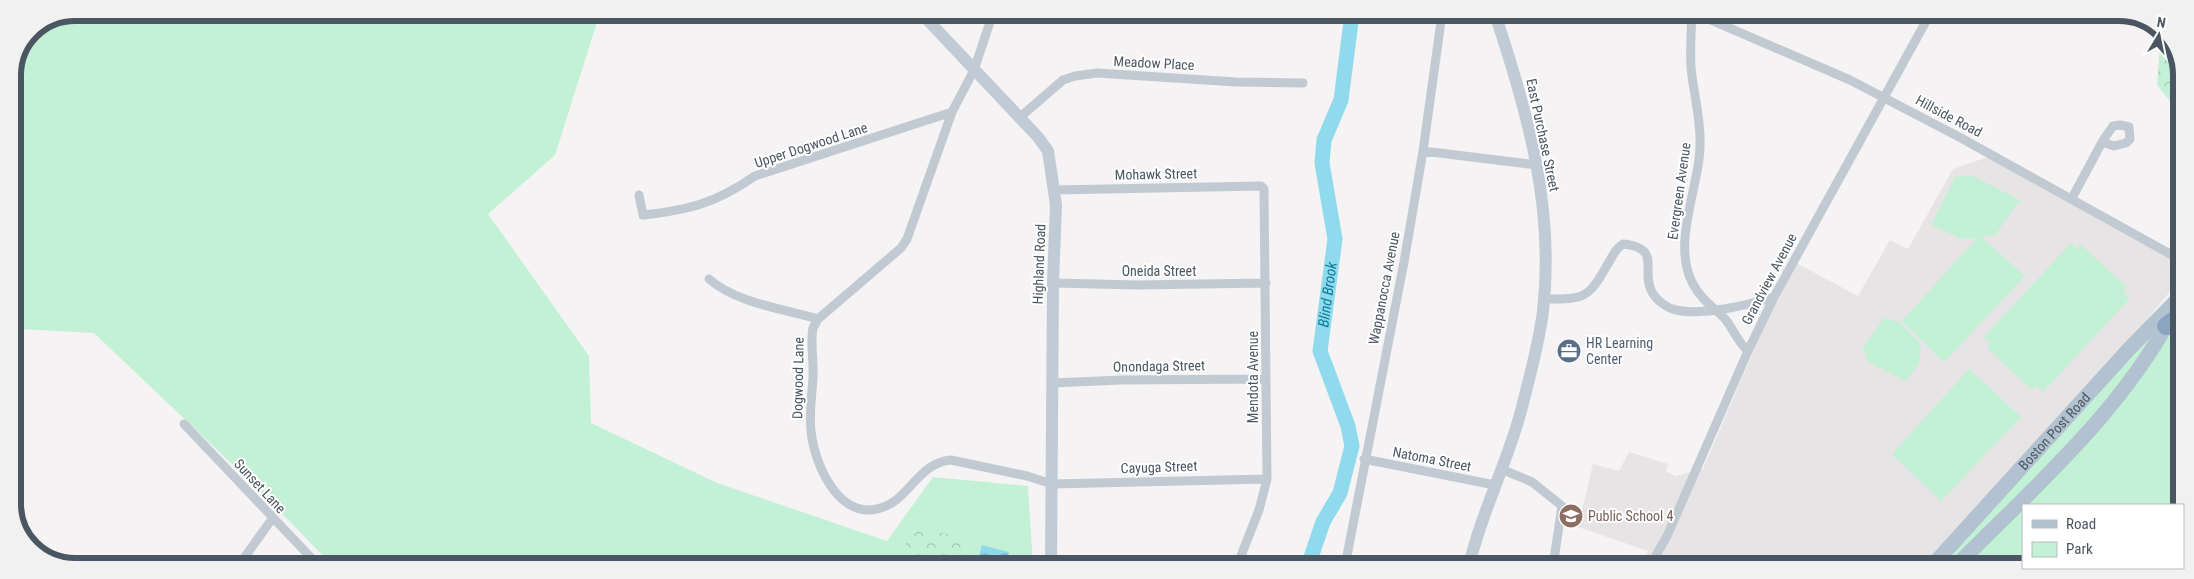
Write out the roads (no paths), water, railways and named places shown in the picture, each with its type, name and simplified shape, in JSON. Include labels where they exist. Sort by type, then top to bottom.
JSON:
[{"type":"main road","name":"Boston Post Road","points":[[1939,558],[2130,348],[2173,304]]},
{"type":"main road","name":"Boston Post Road","points":[[1964,558],[2111,408],[2173,321]]},
{"type":"street","name":"Highland Road","points":[[928,21],[1048,151],[1056,205],[1053,283],[1051,558]]},
{"type":"street","points":[[709,279],[720,289],[736,295],[818,319],[901,248],[907,239],[952,112],[974,70],[990,21]]},
{"type":"street","name":"Wappanocca Avenue","points":[[1346,558],[1404,262],[1423,151],[1441,21]]},
{"type":"street","name":"East Purchase Street","points":[[1495,484],[1520,413],[1539,334],[1544,299],[1545,223],[1537,165],[1526,114],[1497,21]]},
{"type":"street","name":"Evergreen Avenue","points":[[1692,21],[1691,69],[1697,96],[1700,140],[1685,248],[1692,282],[1704,301],[1725,320],[1739,343],[1748,351]]},
{"type":"street","name":"Hillside Road","points":[[1713,21],[1850,80],[2072,198],[2173,256]]},
{"type":"street","name":"Grandview Avenue","points":[[1655,558],[1667,536],[1748,351],[1774,297],[1926,21]]},
{"type":"street","name":"Meadow Place","points":[[1019,118],[1064,80],[1075,76],[1097,73],[1236,82],[1302,83]]},
{"type":"street","name":"Upper Dogwood Lane","points":[[639,195],[643,215],[677,211],[705,204],[728,194],[755,176],[952,112]]},
{"type":"street","points":[[2072,198],[2102,142]]},
{"type":"street","points":[[1423,151],[1537,165]]},
{"type":"street","name":"Mohawk Street","points":[[1054,190],[1258,186]]},
{"type":"street","name":"Mendota Avenue","points":[[1240,558],[1259,510],[1267,479],[1265,192],[1258,186]]},
{"type":"street","points":[[1544,299],[1568,299],[1590,292],[1595,287],[1616,248],[1623,244],[1640,248],[1648,257],[1651,291],[1660,302],[1675,310],[1744,306],[1774,297]]},
{"type":"street","name":"Oneida Street","points":[[1053,283],[1138,285],[1266,283]]},
{"type":"street","name":"Dogwood Lane","points":[[818,319],[812,335],[813,378],[810,429],[815,455],[822,472],[844,501],[858,508],[868,510],[884,507],[904,494],[928,468],[941,461],[952,460],[1018,474],[1052,484]]},
{"type":"street","name":"Onondaga Street","points":[[1053,383],[1121,380],[1266,380]]},
{"type":"street","name":"Sunset Lane","points":[[184,424],[311,558]]},
{"type":"street","name":"Natoma Street","points":[[1364,460],[1495,484]]},
{"type":"street","points":[[1501,469],[1532,482],[1562,506],[1554,558]]},
{"type":"street","name":"Cayuga Street","points":[[1052,484],[1267,479]]},
{"type":"street","points":[[1471,558],[1480,524],[1495,484]]},
{"type":"street","points":[[244,558],[272,519]]},
{"type":"water","points":[[982,545],[1009,552],[1007,558],[978,558]]},
{"type":"waterway","name":"Blind Brook","points":[[1311,558],[1323,522],[1340,493],[1352,446],[1348,426],[1320,351],[1335,239],[1322,163],[1324,140],[1341,100],[1351,21]]},
{"type":"place","name":"HR Learning Center","points":[[1569,351]]},
{"type":"place","name":"Public School 4","points":[[1571,516]]}]
